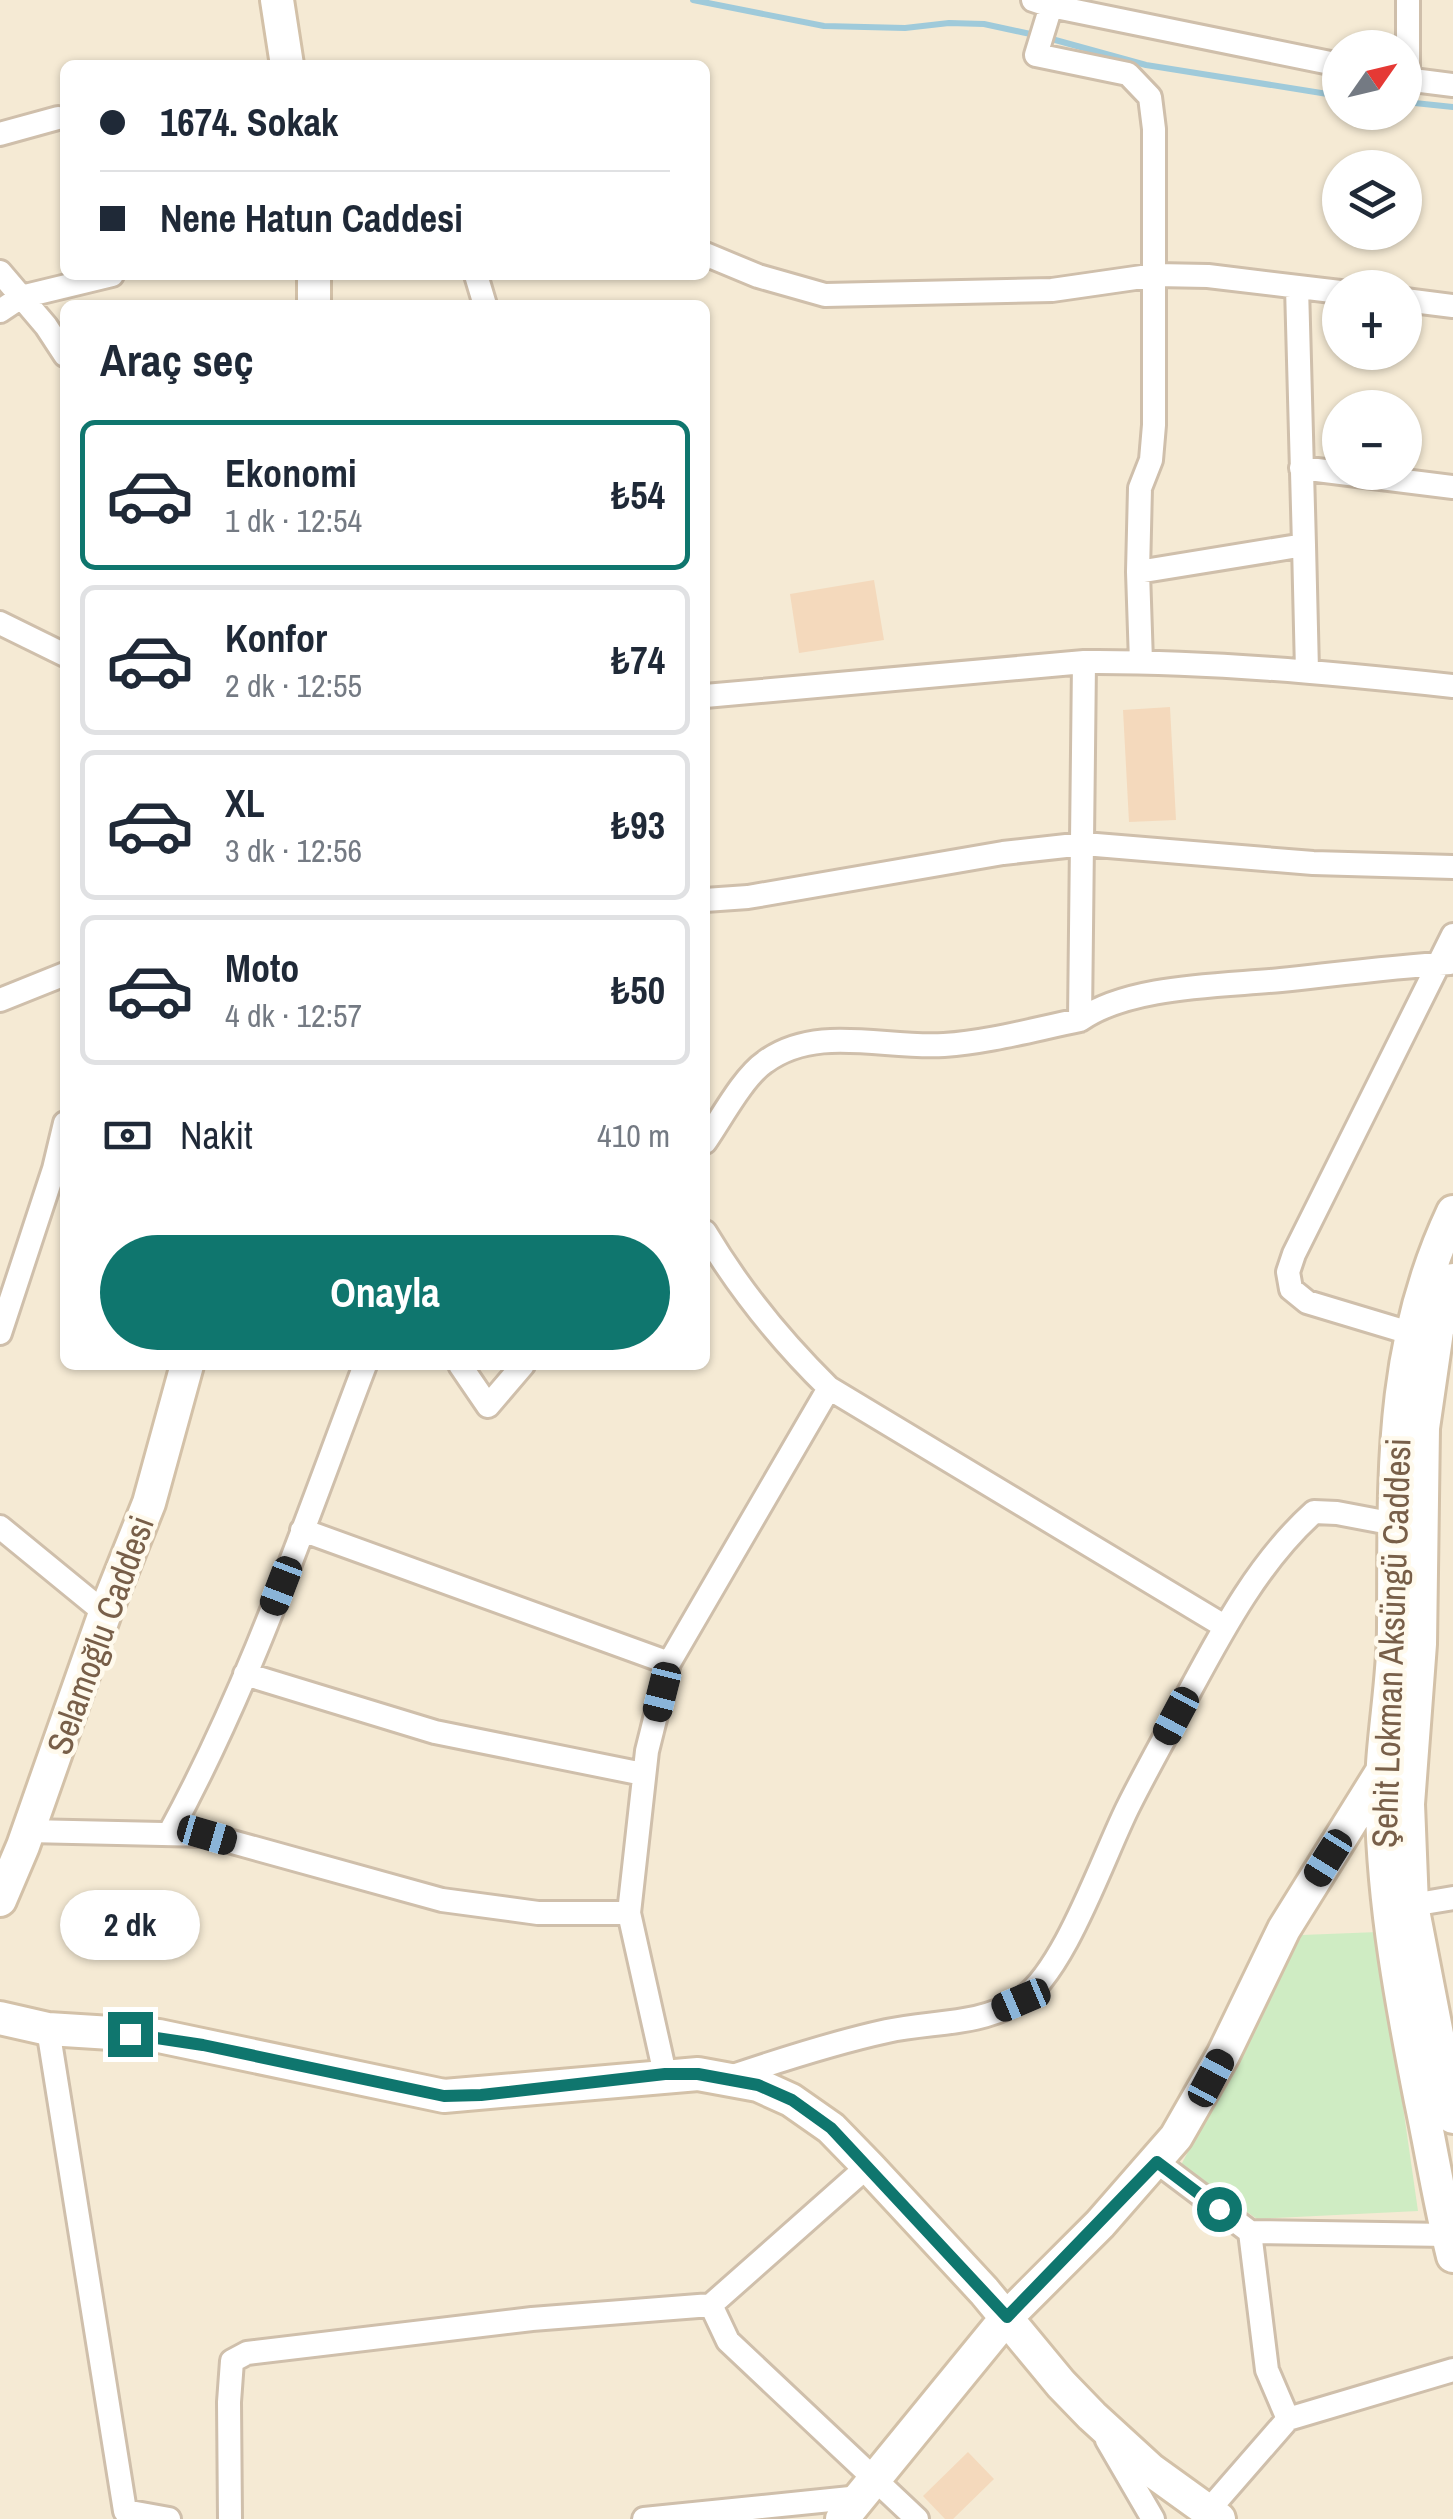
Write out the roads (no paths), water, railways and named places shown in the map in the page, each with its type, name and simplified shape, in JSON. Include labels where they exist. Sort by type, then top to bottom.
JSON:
[{"type":"street","points":[[277,0],[287,60]]},
{"type":"street","points":[[1407,30],[1408,0]]},
{"type":"street","points":[[1141,662],[1140,488],[1151,460],[1154,425],[1156,274],[1150,97],[1128,74],[1036,54],[1042,3],[1322,62]]},
{"type":"street","points":[[1422,81],[1453,85]]},
{"type":"street","points":[[0,134],[58,118]]},
{"type":"street","points":[[710,256],[758,276],[824,295],[1052,290],[1156,274],[1322,290]]},
{"type":"street","points":[[0,272],[60,347]]},
{"type":"street","points":[[0,311],[21,297],[91,280]]},
{"type":"street","points":[[1298,287],[1307,671]]},
{"type":"street","points":[[1422,302],[1453,306]]},
{"type":"street","points":[[1301,468],[1453,488]]},
{"type":"street","points":[[1138,572],[1304,545]]},
{"type":"street","points":[[0,623],[60,652]]},
{"type":"street","points":[[710,696],[1084,662],[1307,671],[1453,686]]},
{"type":"street","points":[[1080,1020],[1084,662]]},
{"type":"street","points":[[710,900],[1084,844],[1313,863],[1453,867]]},
{"type":"street","points":[[1410,1333],[1307,1302],[1290,1289],[1288,1272],[1446,963],[1453,935]]},
{"type":"street","points":[[710,1135],[760,1064],[788,1047],[814,1040],[942,1045],[984,1041],[1080,1020],[1098,1007],[1114,1002],[1171,992],[1446,963]]},
{"type":"street","points":[[0,1000],[60,976]]},
{"type":"street","points":[[0,1333],[60,1144]]},
{"type":"street","name":"Şehit Lokman Aksüngü Caddesi","points":[[1450,2246],[1408,2034],[1389,1908],[1382,1807],[1394,1634],[1400,1395],[1410,1333],[1428,1270],[1453,1212]]},
{"type":"street","points":[[710,1241],[788,1348],[829,1388],[1224,1626]]},
{"type":"street","name":"Şehit Lokman Aksüngü Caddesi","points":[[1453,1280],[1437,1331],[1423,1428],[1420,1644],[1408,1804],[1412,1905],[1453,2118]]},
{"type":"street","name":"Selamoğlu Caddesi","points":[[0,1900],[149,1502],[187,1370]]},
{"type":"street","points":[[170,1832],[211,1758],[363,1370]]},
{"type":"street","points":[[463,1370],[488,1406],[519,1370]]},
{"type":"street","points":[[665,2074],[630,1913],[643,1774],[670,1662],[829,1388]]},
{"type":"street","points":[[727,2078],[794,2055],[890,2030],[980,2018],[1021,2000],[1046,1975],[1075,1922],[1128,1806],[1224,1626],[1294,1530],[1314,1512],[1394,1524]]},
{"type":"street","points":[[0,1528],[105,1613]]},
{"type":"street","points":[[302,1530],[670,1662]]},
{"type":"street","points":[[245,1674],[436,1732],[643,1774]]},
{"type":"street","points":[[860,2498],[1007,2317],[1157,2162],[1199,2102],[1284,1930],[1383,1770]]},
{"type":"street","points":[[28,1831],[207,1835],[442,1900],[538,1913],[630,1913]]},
{"type":"street","points":[[1412,1905],[1453,1898]]},
{"type":"street","points":[[0,2018],[48,2029],[159,2036],[444,2096],[665,2074],[698,2074],[758,2085],[792,2100],[831,2128],[1007,2317],[1092,2416],[1152,2470],[1213,2515],[1288,2418],[1453,2370]]},
{"type":"street","points":[[48,2029],[126,2511],[169,2519]]},
{"type":"street","points":[[1157,2162],[1250,2232],[1450,2246]]},
{"type":"street","points":[[230,2519],[232,2361],[247,2352],[532,2320],[711,2305],[868,2166]]},
{"type":"street","points":[[1250,2232],[1267,2370],[1288,2418]]},
{"type":"street","points":[[711,2305],[728,2341],[860,2498]]},
{"type":"street","points":[[1092,2416],[1153,2519]]},
{"type":"street","points":[[644,2519],[860,2498],[917,2519]]},
{"type":"waterway","points":[[693,0],[824,26],[905,28],[984,24],[1035,35]]},
{"type":"waterway","points":[[1048,38],[1146,65],[1322,93]]},
{"type":"waterway","points":[[1422,104],[1453,107]]}]
